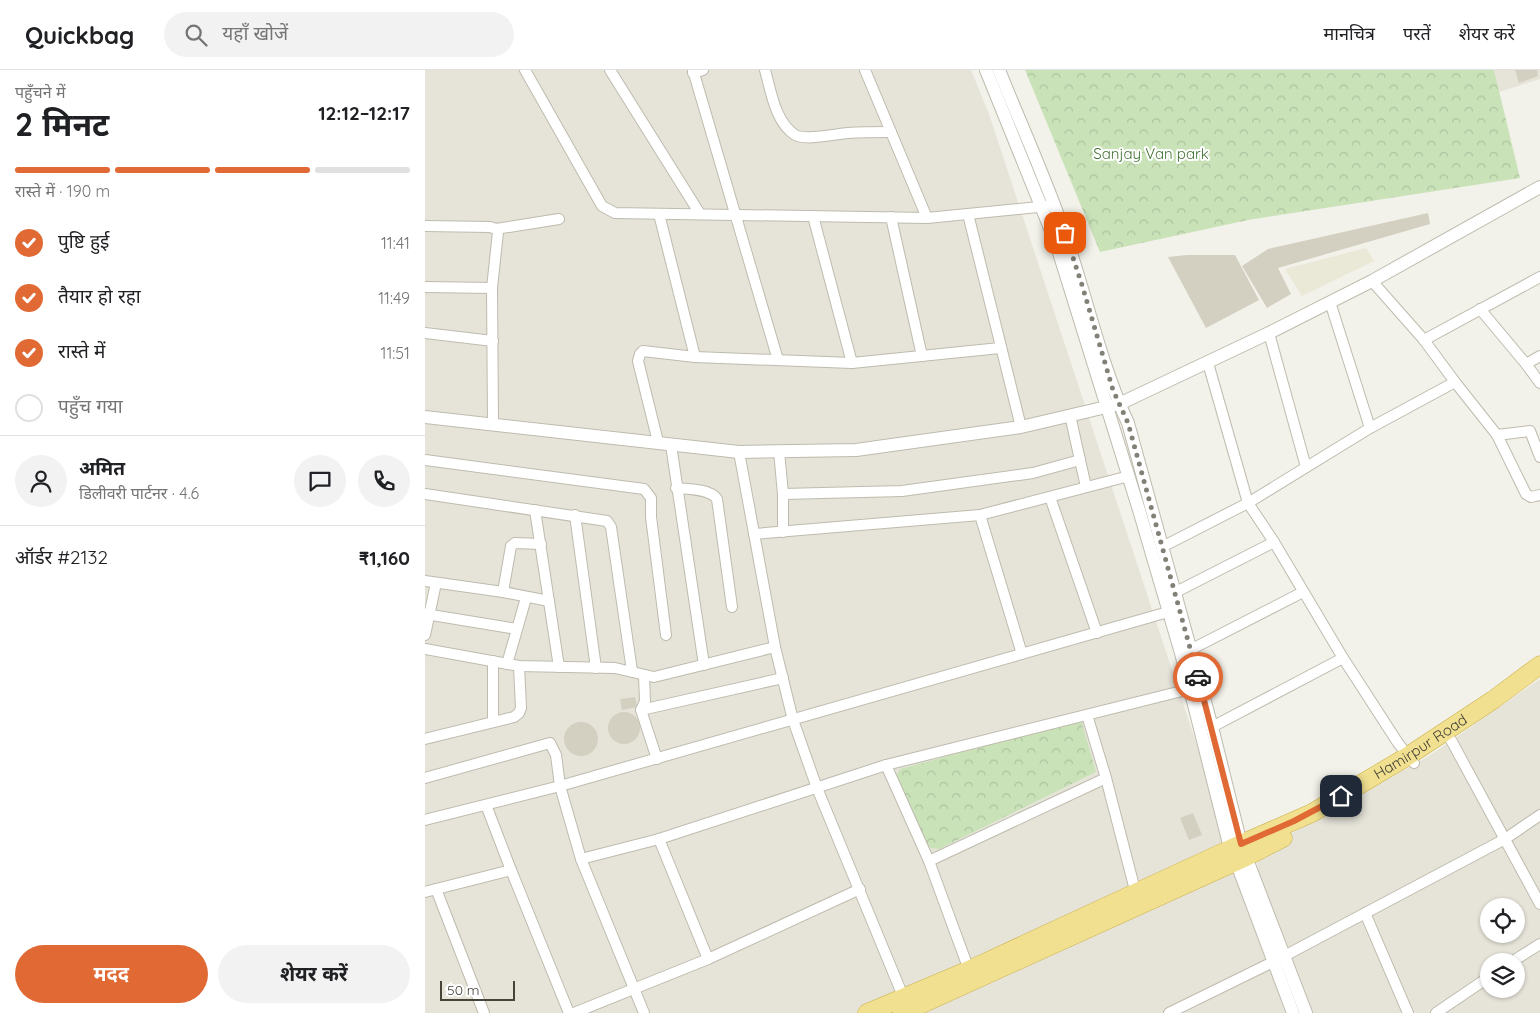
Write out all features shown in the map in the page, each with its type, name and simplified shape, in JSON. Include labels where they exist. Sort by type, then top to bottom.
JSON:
[{"type":"highway","name":"Hamirpur Road","points":[[1448,736],[1540,665]]},
{"type":"highway","points":[[867,1013],[907,1008],[1345,804],[1540,677]]},
{"type":"highway","points":[[907,1008],[969,970],[1136,894],[1239,853]]},
{"type":"street","points":[[525,70],[602,206],[615,213],[927,218],[1048,206]]},
{"type":"street","points":[[610,70],[699,214]]},
{"type":"street","points":[[765,70],[777,111],[787,128],[796,135],[804,138],[848,133],[891,132]]},
{"type":"street","points":[[865,70],[927,218]]},
{"type":"street","points":[[986,70],[1022,143],[1048,206],[1056,243],[1113,406],[1129,476],[1170,596],[1190,689],[1211,727],[1239,853],[1279,959],[1306,1013]]},
{"type":"street","points":[[999,70],[1022,143]]},
{"type":"street","points":[[696,71],[735,215],[778,360]]},
{"type":"street","points":[[425,417],[739,452],[856,450],[1021,427],[1113,406],[1208,363],[1372,281],[1540,187]]},
{"type":"street","points":[[659,214],[695,357]]},
{"type":"street","points":[[968,214],[1021,427]]},
{"type":"street","points":[[813,216],[851,363]]},
{"type":"street","points":[[891,217],[922,356]]},
{"type":"street","points":[[425,226],[490,227],[496,229],[559,219]]},
{"type":"street","points":[[493,424],[492,288],[499,237],[496,229]]},
{"type":"street","points":[[1424,340],[1540,277]]},
{"type":"street","points":[[1372,281],[1424,340],[1497,435],[1526,494],[1531,497],[1540,495]]},
{"type":"street","points":[[425,287],[492,288]]},
{"type":"street","points":[[1330,302],[1370,428]]},
{"type":"street","points":[[1480,309],[1540,383]]},
{"type":"street","points":[[425,333],[493,341]]},
{"type":"street","points":[[1269,333],[1306,467]]},
{"type":"street","points":[[658,442],[638,361],[639,354],[643,351],[695,357],[851,363],[1000,348]]},
{"type":"street","points":[[1526,364],[1540,356]]},
{"type":"street","points":[[1208,363],[1248,503],[1274,542],[1343,658],[1411,760]]},
{"type":"street","points":[[1162,546],[1248,503],[1370,428],[1455,382]]},
{"type":"street","points":[[1113,406],[1128,423],[1162,546],[1170,596]]},
{"type":"street","points":[[1070,416],[1087,487]]},
{"type":"street","points":[[1497,435],[1530,431],[1540,457]]},
{"type":"street","points":[[671,444],[676,488],[704,665]]},
{"type":"street","points":[[779,451],[783,494],[783,532]]},
{"type":"street","points":[[739,452],[775,647],[793,720],[817,788],[860,889],[907,1008]]},
{"type":"street","points":[[425,460],[644,489],[651,498],[651,517],[665,635]]},
{"type":"street","points":[[783,494],[902,490],[1033,473],[1080,460]]},
{"type":"street","points":[[754,534],[980,515],[1129,476]]},
{"type":"street","points":[[676,488],[704,492],[717,498],[732,607]]},
{"type":"street","points":[[425,494],[607,521],[611,527],[632,671]]},
{"type":"street","points":[[1050,497],[1097,633]]},
{"type":"street","points":[[535,510],[559,667]]},
{"type":"street","points":[[575,515],[596,668]]},
{"type":"street","points":[[980,515],[1022,654]]},
{"type":"street","points":[[1170,596],[1274,542]]},
{"type":"street","points":[[503,592],[511,546],[515,543],[541,544]]},
{"type":"street","points":[[425,634],[430,582],[503,592],[549,601]]},
{"type":"street","points":[[1190,650],[1303,592]]},
{"type":"street","points":[[507,664],[526,598]]},
{"type":"street","points":[[425,820],[560,786],[1174,611]]},
{"type":"street","points":[[1174,611],[1190,650],[1228,840],[1239,853]]},
{"type":"street","points":[[426,615],[517,629]]},
{"type":"street","points":[[425,649],[519,666],[596,668],[632,671],[644,676],[654,677],[775,647]]},
{"type":"street","points":[[1211,727],[1343,658]]},
{"type":"street","points":[[493,661],[493,722]]},
{"type":"street","points":[[425,739],[513,717],[521,708],[519,666]]},
{"type":"street","points":[[644,676],[645,702],[641,710],[657,758]]},
{"type":"street","points":[[641,710],[783,678]]},
{"type":"street","points":[[581,859],[659,838],[886,765],[1190,689]]},
{"type":"street","points":[[1087,715],[1106,778],[1136,894]]},
{"type":"street","points":[[1448,736],[1540,904]]},
{"type":"street","points":[[425,778],[550,743],[556,754],[560,786],[581,859],[636,989],[644,1013]]},
{"type":"street","points":[[886,765],[929,862],[969,970]]},
{"type":"street","points":[[929,862],[1106,778]]},
{"type":"street","points":[[486,805],[569,1013]]},
{"type":"street","points":[[1169,1013],[1279,959],[1505,839],[1540,814]]},
{"type":"street","points":[[659,838],[708,959]]},
{"type":"street","points":[[425,892],[511,870]]},
{"type":"street","points":[[436,889],[484,1013]]},
{"type":"street","points":[[574,1013],[708,959],[860,889]]},
{"type":"street","points":[[1365,913],[1408,1013]]},
{"type":"street","points":[[1525,953],[1540,944]]},
{"type":"street","points":[[1279,959],[1293,1013]]},
{"type":"street","points":[[1435,1013],[1480,983]]},
{"type":"shaded area","points":[[425,70],[971,70],[989,114],[1285,1013],[425,1013]]},
{"type":"shaded area","points":[[1494,70],[1540,70],[1540,79],[1499,92]]},
{"type":"shaded area","points":[[1366,248],[1374,261],[1302,296],[1285,269]]},
{"type":"shaded area","points":[[1540,679],[1540,1013],[1309,1013],[1259,882],[1257,860],[1262,850],[1429,756]]},
{"type":"green space","name":"Sanjay Van park","points":[[1025,70],[1494,70],[1520,178],[1248,220],[1100,252]]},
{"type":"green space","points":[[1081,720],[1096,772],[939,849],[931,848],[926,844],[898,778],[897,774],[900,769]]},
{"type":"building","points":[[1515,70],[1537,70],[1538,76],[1519,83]]},
{"type":"building","points":[[1428,213],[1430,224],[1278,268],[1291,294],[1267,308],[1242,266],[1268,249]]},
{"type":"building","points":[[1235,255],[1259,300],[1206,328],[1168,257]]},
{"type":"building","points":[[635,697],[637,707],[622,710],[620,699]]},
{"type":"building","points":[[624,712],[630,713],[635,717],[639,722],[639,734],[635,739],[630,743],[624,744],[618,743],[613,739],[609,734],[608,728],[609,722],[613,717],[618,713]]},
{"type":"building","points":[[581,722],[593,727],[598,739],[593,751],[581,756],[569,751],[564,739],[569,727]]},
{"type":"building","points":[[1193,813],[1202,835],[1189,840],[1180,818]]},
{"type":"way so far","points":[[1065,233],[1113,390],[1128,423],[1198,677]]},
{"type":"route","points":[[1198,677],[1241,844],[1312,813],[1341,796]]}]
